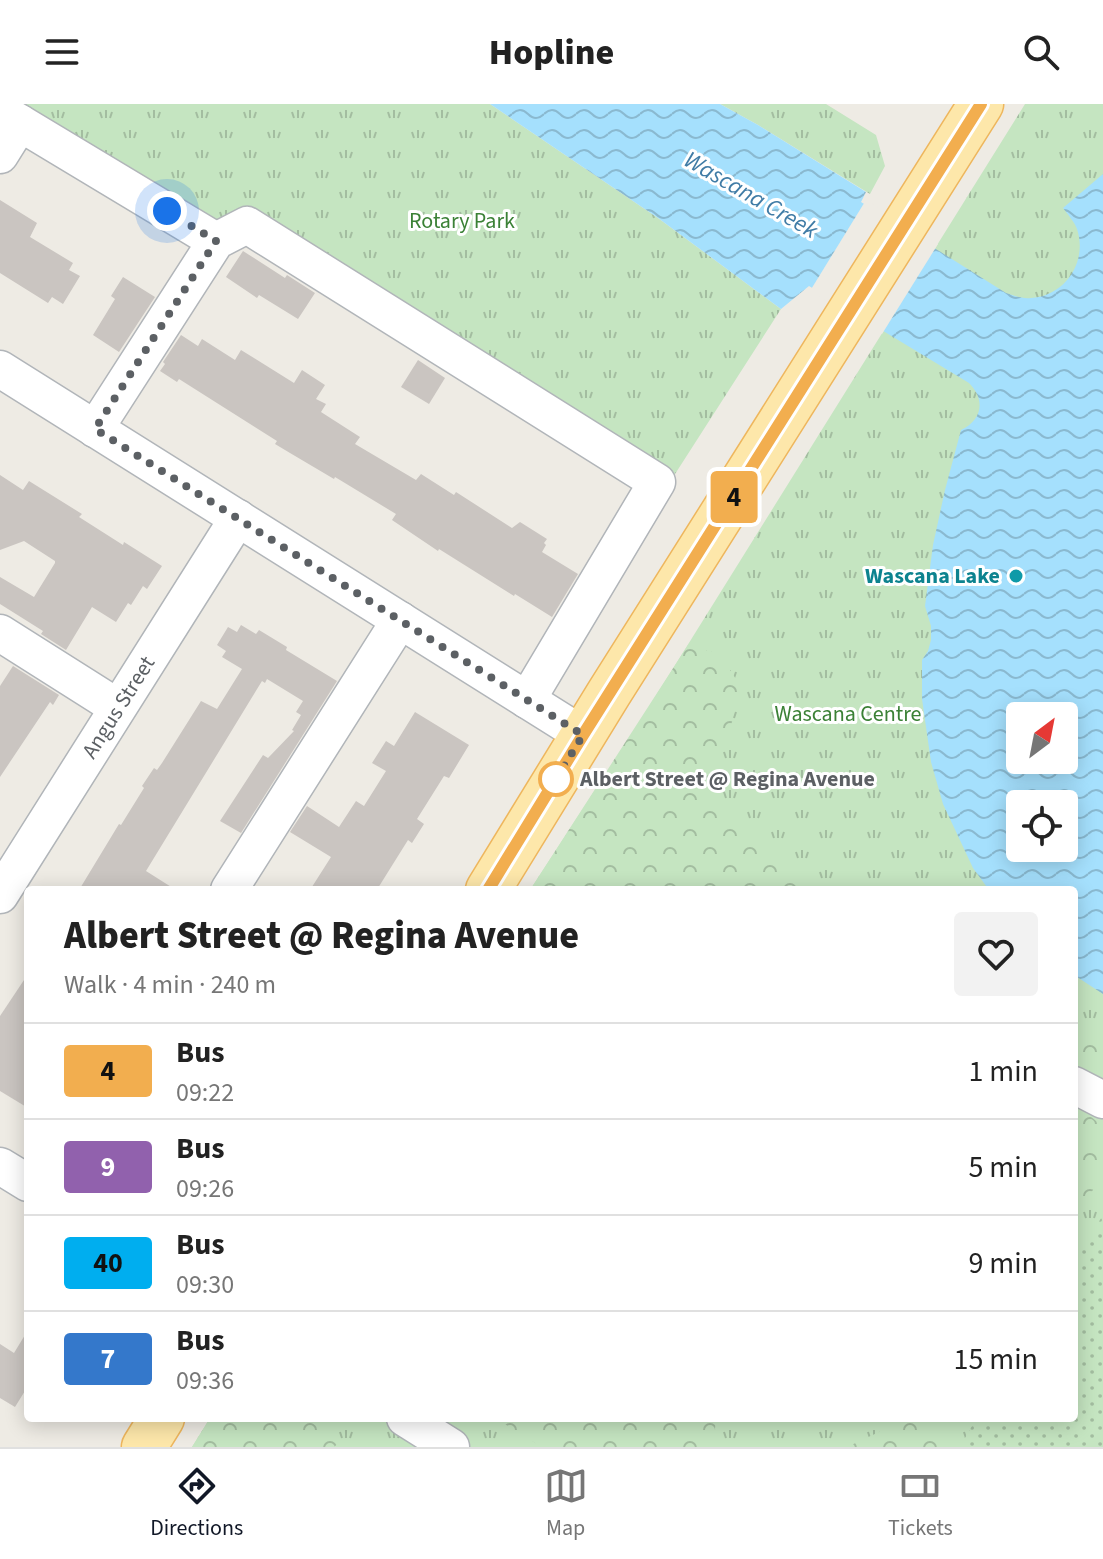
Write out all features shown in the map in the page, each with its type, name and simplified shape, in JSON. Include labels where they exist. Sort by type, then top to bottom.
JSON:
[{"type":"main road","points":[[490,886],[981,104]]},
{"type":"main road","points":[[144,1447],[160,1422]]},
{"type":"street","points":[[0,155],[10,117],[216,241]]},
{"type":"street","points":[[95,429],[216,241],[247,225],[657,482],[527,700]]},
{"type":"street","points":[[0,369],[583,735]]},
{"type":"street","name":"Angus Street","points":[[0,895],[238,518]]},
{"type":"street","points":[[232,886],[400,620]]},
{"type":"street","points":[[0,633],[117,707]]},
{"type":"street","points":[[1078,1087],[1103,1100]]},
{"type":"street","points":[[409,1427],[451,1447]]},
{"type":"green space","name":"Rotary Park","points":[[8,104],[490,104],[658,218],[781,309],[668,485],[260,226],[214,229]]},
{"type":"green space","points":[[720,104],[826,104],[876,135],[885,166],[870,194]]},
{"type":"green space","name":"Wascana Centre","points":[[1025,104],[1103,104],[1103,1447],[192,1447],[208,1422],[1078,1422],[1078,886],[533,886],[644,715]]},
{"type":"green space","points":[[688,645],[720,654],[739,684],[732,722],[708,782],[708,802],[766,844],[803,886],[533,886]]},
{"type":"green space","points":[[1078,1017],[1103,1031],[1103,1065],[1092,1066],[1078,1060]]},
{"type":"green space","points":[[1078,1111],[1089,1115],[1103,1127],[1103,1179],[1078,1205]]},
{"type":"green space","points":[[1103,1215],[1103,1447],[959,1447],[975,1422],[1078,1422],[1078,1256]]},
{"type":"green space","points":[[208,1422],[310,1422],[341,1441],[334,1447],[192,1447]]},
{"type":"green space","points":[[501,1422],[716,1422],[718,1447],[542,1447]]},
{"type":"green space","points":[[900,1422],[931,1422],[956,1447],[847,1447]]},
{"type":"water","name":"Wascana Lake","points":[[490,104],[720,104],[866,192],[861,202],[1006,293],[1025,298],[1054,291],[1071,275],[1080,241],[1076,226],[1063,208],[1103,174],[1103,994],[1078,978],[1078,886],[986,886],[973,868],[943,804],[931,762],[922,699],[922,660],[931,640],[931,626],[925,606],[933,545],[945,490],[961,430],[977,415],[978,396],[969,383],[809,286],[781,309],[658,218]]},
{"type":"pier","points":[[866,200],[938,244],[882,334],[810,291]]},
{"type":"building","points":[[0,200],[37,223],[30,237],[73,263],[69,270],[80,276],[63,304],[52,297],[48,303],[0,273]]},
{"type":"building","points":[[243,251],[315,293],[298,319],[259,295],[257,298],[226,277]]},
{"type":"building","points":[[123,277],[155,297],[119,352],[93,335],[115,299],[111,296]]},
{"type":"building","points":[[181,335],[198,346],[202,339],[235,360],[241,350],[294,383],[302,370],[325,385],[316,399],[326,404],[321,412],[360,437],[355,444],[416,480],[421,474],[454,495],[456,492],[512,528],[520,522],[547,539],[542,552],[578,574],[552,617],[438,551],[392,520],[396,514],[275,444],[277,441],[179,379],[177,382],[160,371]]},
{"type":"building","points":[[418,360],[445,378],[429,404],[401,387]]},
{"type":"building","points":[[0,475],[23,490],[29,481],[82,514],[79,517],[162,566],[147,589],[143,586],[116,622],[92,607],[66,650],[41,634],[43,631],[0,604],[0,577],[34,597],[55,561],[24,541],[0,550]]},
{"type":"building","points":[[241,625],[256,634],[259,630],[337,681],[241,833],[220,821],[263,755],[268,758],[294,731],[301,715],[296,712],[303,701],[267,679],[265,683],[262,681],[146,871],[170,886],[81,886],[144,788],[142,786],[154,768],[157,770],[162,763],[201,701],[217,709],[242,669],[222,657],[226,651],[217,645],[228,627],[237,632]]},
{"type":"building","points":[[13,666],[59,695],[53,705],[50,702],[0,777],[0,686]]},
{"type":"building","points":[[415,712],[469,745],[449,778],[444,776],[417,819],[424,824],[412,843],[408,840],[379,886],[313,886],[331,857],[290,832],[307,806],[339,827],[356,801],[364,806],[386,771],[372,763],[386,741],[394,746]]},
{"type":"building","points":[[24,980],[24,1106],[0,1091],[0,1016]]},
{"type":"building","points":[[24,1337],[24,1392],[15,1407],[0,1398],[0,1344],[14,1353]]},
{"type":"bus line","name":"4","points":[[490,886],[981,104]]},
{"type":"place","name":"Wascana Lake","points":[[1016,576]]},
{"type":"place","name":"Albert Street @ Regina Avenue","points":[[556,779]]},
{"type":"route","points":[[167,211],[216,241],[95,429],[583,735],[551,787],[556,779]]},
{"type":"water label","name":"Wascana Creek","points":[[751,195]]}]
